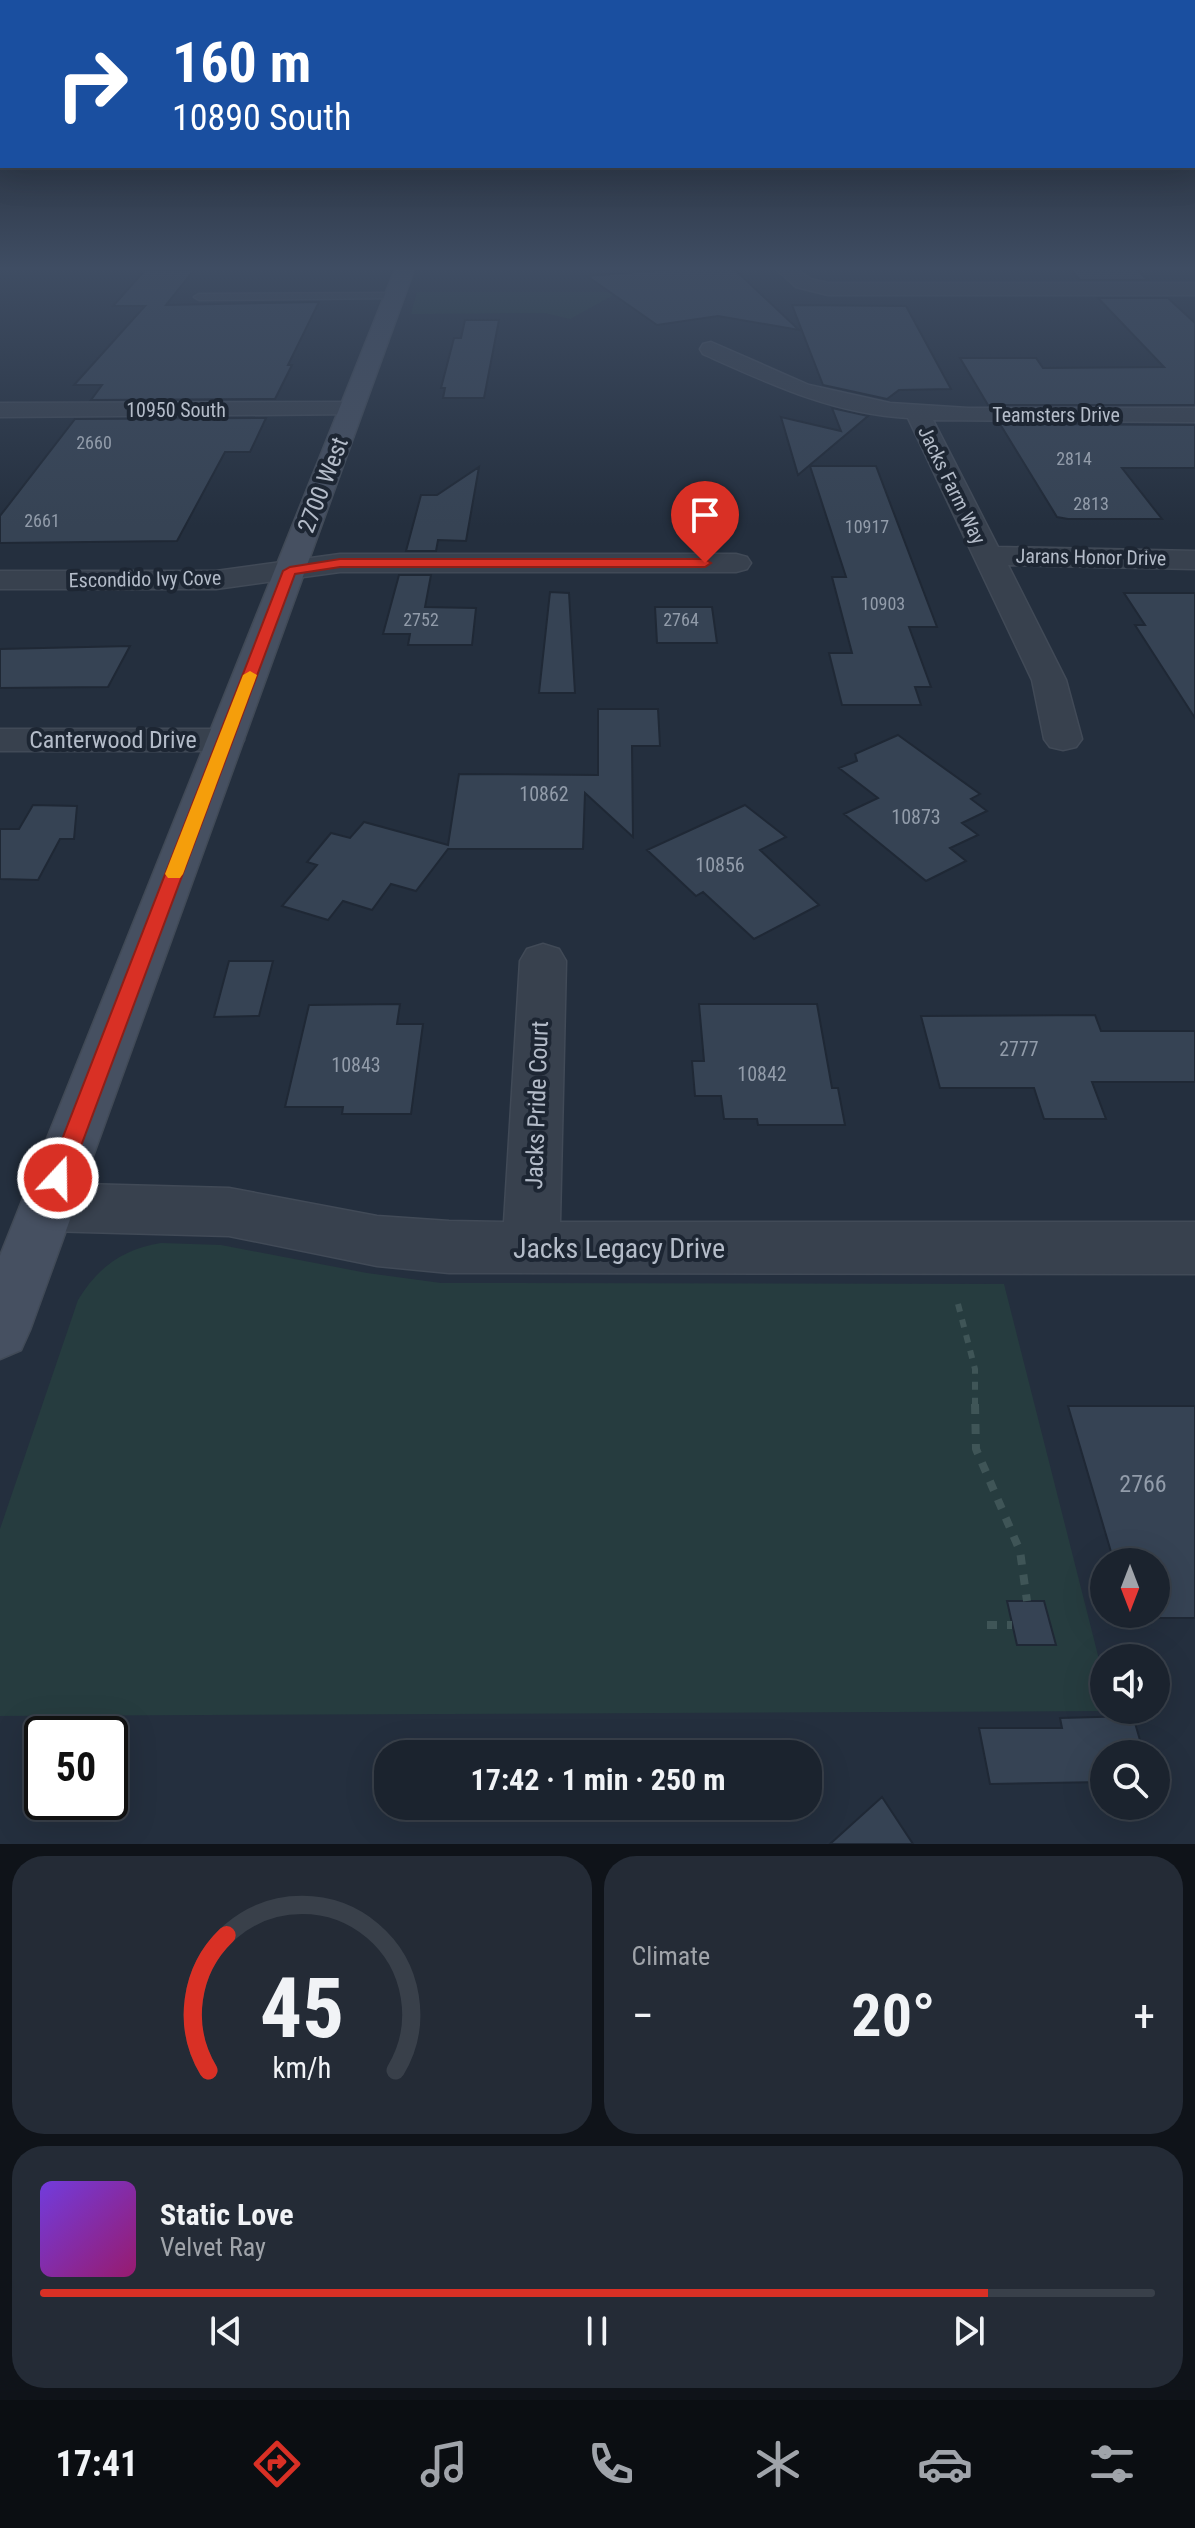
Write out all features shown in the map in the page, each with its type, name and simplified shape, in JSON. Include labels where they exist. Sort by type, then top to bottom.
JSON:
[{"type":"main road","name":"2700 West","points":[[0,1330],[373,353]]},
{"type":"street","name":"Teamsters Drive","points":[[720,353],[802,390],[866,406],[918,414],[1195,415]]},
{"type":"street","name":"10950 South","points":[[0,410],[351,409]]},
{"type":"street","name":"Jacks Farm Way","points":[[918,414],[1049,680],[1063,739]]},
{"type":"street","name":"Jarans Honor Drive","points":[[987,556],[1195,560]]},
{"type":"street","name":"Escondido Ivy Cove","points":[[0,580],[216,580],[340,563],[736,563]]},
{"type":"street","name":"Canterwood Drive","points":[[0,740],[225,740]]},
{"type":"street","name":"Jacks Pride Court","points":[[531,1248],[543,961]]},
{"type":"street","name":"Jacks Legacy Drive","points":[[47,1207],[216,1210],[413,1245],[531,1248],[1195,1248]]},
{"type":"path","points":[[958,1304],[975,1369],[976,1449],[1020,1551],[1027,1601]]},
{"type":"path","points":[[987,1625],[1012,1625]]},
{"type":"green space","points":[[161,1243],[221,1245],[367,1273],[441,1283],[1004,1284],[1095,1644],[1090,1644],[1090,1711],[0,1716],[0,1529],[78,1300],[94,1278],[113,1261]]},
{"type":"building","points":[[103,353],[294,353],[288,365],[292,365],[275,399],[91,400],[102,385],[74,385]]},
{"type":"building","points":[[450,353],[493,353],[484,398],[443,398],[445,388],[441,388]]},
{"type":"building","points":[[811,353],[932,353],[951,389],[899,390],[887,399],[823,385]]},
{"type":"building","points":[[1151,353],[1195,353],[1195,405],[988,405],[960,358],[1036,358],[1043,368],[1164,367]]},
{"type":"building","points":[[832,408],[868,416],[798,475],[781,417],[841,431]]},
{"type":"building","points":[[266,418],[250,452],[225,452],[177,541],[0,543],[0,516],[75,419]]},
{"type":"building","points":[[1000,424],[1195,425],[1195,468],[1122,468],[1162,519],[1057,517]]},
{"type":"building","points":[[810,466],[876,466],[937,627],[909,627],[931,687],[915,687],[921,705],[842,705],[829,653],[852,653],[832,577],[846,577]]},
{"type":"building","points":[[479,467],[466,541],[438,540],[436,551],[406,551],[421,495],[437,495]]},
{"type":"building","points":[[399,575],[431,575],[425,607],[476,608],[472,645],[408,645],[410,634],[383,634]]},
{"type":"building","points":[[550,592],[569,593],[575,693],[539,693]]},
{"type":"building","points":[[1124,593],[1195,593],[1195,718],[1135,625],[1145,625]]},
{"type":"building","points":[[655,607],[712,607],[717,643],[657,643]]},
{"type":"building","points":[[130,646],[108,687],[0,688],[0,649]]},
{"type":"building","points":[[598,709],[658,709],[660,746],[632,746],[633,837],[585,793],[583,849],[448,849],[416,891],[391,884],[372,910],[343,901],[328,920],[282,906],[317,865],[307,862],[331,833],[350,838],[364,822],[448,845],[459,774],[598,775]]},
{"type":"building","points":[[898,735],[980,794],[971,799],[987,811],[962,823],[978,835],[950,848],[966,861],[926,881],[844,814],[878,798],[839,768],[857,761],[855,754]]},
{"type":"building","points":[[33,805],[77,806],[74,839],[60,839],[38,880],[0,879],[0,829],[19,829]]},
{"type":"building","points":[[745,805],[786,837],[760,850],[819,905],[754,939],[703,892],[696,896],[647,850]]},
{"type":"building","points":[[229,961],[273,961],[259,1016],[214,1017]]},
{"type":"building","points":[[400,1004],[397,1024],[423,1024],[411,1114],[342,1114],[343,1107],[285,1107],[309,1005]]},
{"type":"building","points":[[699,1004],[817,1004],[832,1088],[838,1088],[845,1125],[758,1125],[757,1119],[724,1119],[721,1096],[695,1096],[692,1061],[704,1061]]},
{"type":"building","points":[[1095,1015],[1101,1031],[1195,1031],[1195,1082],[1092,1082],[1106,1119],[1044,1119],[1034,1088],[940,1088],[921,1016]]},
{"type":"building","points":[[1068,1406],[1195,1406],[1195,1618],[1170,1618],[1170,1548],[1110,1548]]},
{"type":"building","points":[[1007,1601],[1044,1601],[1056,1645],[1017,1645]]},
{"type":"building","points":[[1090,1717],[1090,1724],[1135,1724],[1140,1740],[1090,1740],[1090,1782],[990,1784],[979,1728],[1062,1728],[1060,1718]]},
{"type":"building","points":[[882,1797],[913,1844],[830,1844]]},
{"type":"slow traffic","points":[[174,874],[250,675]]},
{"type":"route","points":[[58,1178],[290,571],[340,563],[705,563]]}]
